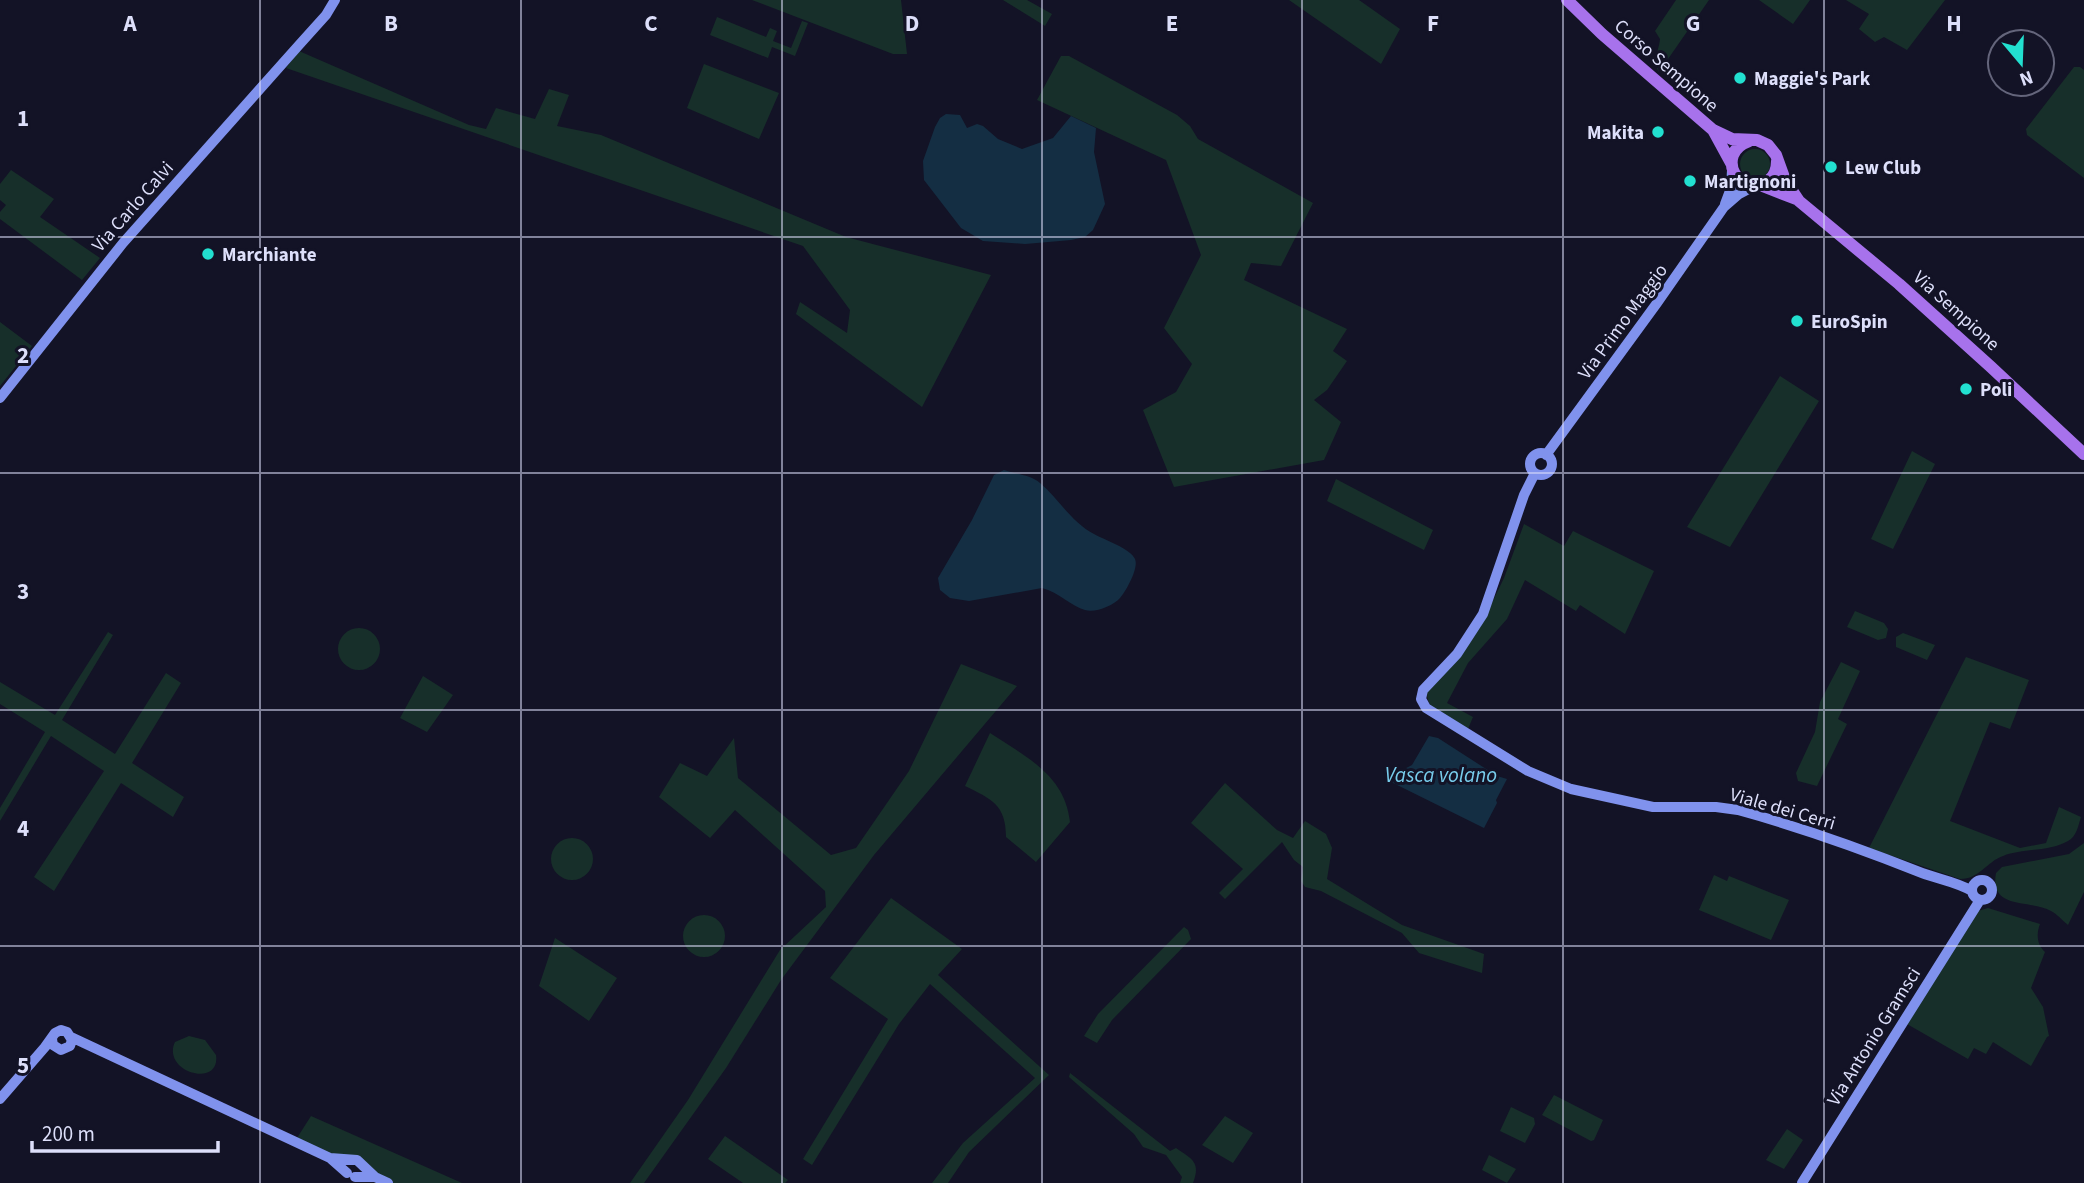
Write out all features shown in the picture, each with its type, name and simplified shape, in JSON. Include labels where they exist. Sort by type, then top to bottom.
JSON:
[{"type":"main road","name":"Corso Sempione","points":[[1567,0],[1602,34],[1713,130],[1732,139],[1751,140]]},
{"type":"main road","name":"Corso Sempione","points":[[1713,130],[1732,166]]},
{"type":"main road","points":[[1751,140],[1763,142],[1773,149],[1777,161],[1775,173],[1771,178],[1757,185],[1741,182],[1732,166],[1736,149],[1751,140]]},
{"type":"main road","name":"Via Sempione","points":[[1777,161],[1785,180],[1799,201],[1899,284],[2084,454]]},
{"type":"main road","name":"Via Sempione","points":[[1757,185],[1799,201]]},
{"type":"street","name":"Via Carlo Calvi","points":[[0,398],[123,243],[334,3]]},
{"type":"street","name":"Via Primo Maggio","points":[[1724,207],[1731,188],[1732,166]]},
{"type":"street","name":"Via Primo Maggio","points":[[1430,712],[1422,702],[1422,693],[1457,654],[1479,621],[1524,495],[1535,473],[1531,468],[1531,459],[1536,454],[1546,455],[1724,207],[1739,194],[1757,185]]},
{"type":"street","name":"Viale dei Cerri","points":[[1430,712],[1528,771],[1571,789],[1653,807],[1716,807],[1738,810],[1874,853],[1973,894]]},
{"type":"street","name":"Via Antonio Gramsci","points":[[1802,1183],[1973,894]]},
{"type":"street","points":[[0,1099],[36,1058],[55,1044],[55,1033],[61,1030],[67,1032],[71,1042]]},
{"type":"street","points":[[55,1044],[64,1050],[71,1042]]},
{"type":"street","points":[[71,1042],[97,1048],[330,1158],[351,1175],[375,1177]]},
{"type":"street","points":[[330,1158],[358,1161],[375,1177],[388,1183]]},
{"type":"street","points":[[351,1175],[345,1168],[347,1163],[358,1161]]},
{"type":"green space","points":[[752,0],[901,0],[907,54],[893,54]]},
{"type":"green space","points":[[1003,0],[1027,0],[1052,14],[1045,26]]},
{"type":"green space","points":[[1289,0],[1359,0],[1400,29],[1381,64]]},
{"type":"green space","points":[[1676,0],[1709,0],[1659,72],[1656,60],[1660,39],[1655,31]]},
{"type":"green space","points":[[1759,0],[1810,0],[1793,24]]},
{"type":"green space","points":[[1846,0],[1945,0],[1907,50],[1884,37],[1875,42],[1859,29],[1869,14]]},
{"type":"green space","points":[[717,17],[766,37],[770,28],[777,31],[773,41],[791,48],[802,21],[808,23],[795,56],[772,47],[768,58],[710,35]]},
{"type":"green space","points":[[299,51],[469,125],[486,129],[496,108],[535,119],[549,89],[569,95],[557,126],[601,135],[846,237],[991,275],[922,407],[796,314],[800,302],[847,333],[850,310],[803,246],[286,68]]},
{"type":"green space","points":[[1061,56],[1069,56],[1177,115],[1190,126],[1198,139],[1313,203],[1281,266],[1251,263],[1244,280],[1347,329],[1333,351],[1347,361],[1327,390],[1314,400],[1341,422],[1324,460],[1174,487],[1143,410],[1176,392],[1192,364],[1164,328],[1201,255],[1166,160],[1037,100]]},
{"type":"green space","points":[[704,64],[779,93],[759,139],[687,108]]},
{"type":"green space","points":[[2074,67],[2084,70],[2084,178],[2027,135],[2026,129],[2050,98],[2056,98],[2056,90]]},
{"type":"green space","points":[[1755,149],[1766,153],[1770,164],[1766,175],[1755,179],[1744,175],[1740,164],[1744,153]]},
{"type":"green space","points":[[11,170],[54,199],[40,217],[100,258],[82,280],[0,219],[0,212],[6,205],[0,200],[0,184]]},
{"type":"green space","points":[[0,322],[32,346],[0,386]]},
{"type":"green space","points":[[1780,376],[1819,401],[1730,547],[1687,527]]},
{"type":"green space","points":[[1912,451],[1935,464],[1893,549],[1871,539]]},
{"type":"green space","points":[[1336,479],[1433,530],[1424,550],[1327,501]]},
{"type":"green space","points":[[1524,524],[1564,546],[1573,531],[1654,571],[1625,634],[1580,605],[1576,611],[1525,580],[1507,619],[1468,663],[1447,703],[1473,717],[1468,729],[1435,711],[1427,692],[1480,627],[1504,578]]},
{"type":"green space","points":[[1855,611],[1884,623],[1888,629],[1886,638],[1878,640],[1847,627]]},
{"type":"green space","points":[[359,628],[374,634],[380,649],[374,664],[359,670],[344,664],[338,649],[344,634]]},
{"type":"green space","points":[[108,632],[113,635],[62,720],[115,754],[166,673],[181,683],[132,763],[184,797],[173,817],[121,783],[54,891],[34,877],[104,771],[51,736],[0,821],[0,808],[45,732],[0,704],[0,682],[55,715]]},
{"type":"green space","points":[[1903,633],[1935,645],[1927,660],[1896,647],[1896,637]]},
{"type":"green space","points":[[1966,657],[2029,680],[2010,729],[1990,722],[1950,821],[2020,848],[2046,843],[2059,807],[2081,817],[2075,834],[2068,841],[2053,847],[2003,856],[1973,876],[1960,879],[1869,848]]},
{"type":"green space","points":[[1841,662],[1860,671],[1838,719],[1847,724],[1817,786],[1798,781],[1796,773],[1815,732],[1820,702]]},
{"type":"green space","points":[[961,664],[1017,686],[874,855],[781,980],[726,1068],[644,1183],[630,1183],[688,1100],[780,950],[826,907],[825,891],[735,810],[710,838],[659,797],[680,763],[707,776],[734,738],[738,778],[831,855],[856,848],[909,771]]},
{"type":"green space","points":[[423,676],[453,695],[427,732],[400,718]]},
{"type":"green space","points":[[990,733],[1042,769],[1052,780],[1067,806],[1070,822],[1036,862],[1006,837],[1003,817],[995,804],[965,786]]},
{"type":"green space","points":[[1225,783],[1277,830],[1293,838],[1305,821],[1326,834],[1332,848],[1327,879],[1402,925],[1484,954],[1482,973],[1419,953],[1402,933],[1321,891],[1305,887],[1301,881],[1303,867],[1294,860],[1282,842],[1225,899],[1219,893],[1243,869],[1191,823]]},
{"type":"green space","points":[[572,838],[587,844],[593,859],[587,874],[572,880],[557,874],[551,859],[557,844]]},
{"type":"green space","points":[[2084,843],[2084,892],[2068,925],[2043,907],[2013,902],[1999,893],[1996,873],[2002,867],[2069,854]]},
{"type":"green space","points":[[1714,875],[1727,881],[1729,876],[1789,900],[1771,940],[1699,910]]},
{"type":"green space","points":[[891,898],[962,949],[938,975],[1049,1075],[969,1152],[948,1183],[932,1183],[963,1143],[1035,1078],[930,984],[899,1024],[812,1165],[803,1159],[888,1019],[830,978]]},
{"type":"green space","points":[[1988,908],[2040,924],[2038,939],[2045,952],[2031,988],[2043,1007],[2049,1036],[2031,1066],[1993,1042],[1986,1054],[1974,1048],[1968,1059],[1907,1024],[1978,911]]},
{"type":"green space","points":[[704,915],[719,921],[725,936],[719,951],[704,957],[689,951],[683,936],[689,921]]},
{"type":"green space","points":[[1184,927],[1191,939],[1112,1020],[1097,1043],[1084,1036],[1098,1014]]},
{"type":"green space","points":[[555,938],[617,978],[589,1021],[539,986]]},
{"type":"green space","points":[[189,1036],[205,1040],[216,1055],[215,1065],[210,1072],[192,1073],[176,1061],[173,1053],[175,1042]]},
{"type":"green space","points":[[1070,1073],[1170,1151],[1176,1148],[1191,1158],[1196,1170],[1193,1183],[1180,1183],[1182,1177],[1166,1155],[1143,1147],[1134,1134],[1069,1077]]},
{"type":"green space","points":[[1554,1095],[1603,1120],[1594,1140],[1591,1141],[1542,1115]]},
{"type":"green space","points":[[1511,1107],[1534,1118],[1535,1124],[1525,1143],[1500,1131]]},
{"type":"green space","points":[[311,1116],[462,1183],[393,1183],[297,1138]]},
{"type":"green space","points":[[1225,1116],[1253,1133],[1233,1163],[1202,1145]]},
{"type":"green space","points":[[1787,1129],[1803,1140],[1784,1169],[1766,1160]]},
{"type":"green space","points":[[725,1136],[788,1180],[785,1183],[743,1183],[708,1159]]},
{"type":"green space","points":[[1489,1155],[1516,1169],[1507,1183],[1482,1170]]},
{"type":"water","points":[[946,114],[960,115],[967,128],[977,124],[983,126],[998,139],[1022,149],[1053,138],[1071,116],[1096,128],[1094,152],[1105,204],[1093,230],[1085,237],[1071,240],[1025,244],[983,241],[961,228],[924,180],[923,161],[935,127]]},
{"type":"water","points":[[1004,470],[1036,480],[1086,529],[1133,555],[1136,563],[1134,573],[1117,601],[1104,608],[1089,611],[1042,588],[969,601],[950,598],[940,590],[938,578],[972,520],[994,475]]},
{"type":"water","name":"Vasca volano","points":[[1429,736],[1438,738],[1497,776],[1507,779],[1484,828],[1385,779],[1412,765]]},
{"type":"place","name":"Maggie's Park","points":[[1740,78]]},
{"type":"place","name":"Makita","points":[[1658,132]]},
{"type":"place","name":"Lew Club","points":[[1831,167]]},
{"type":"place","name":"Martignoni","points":[[1690,181]]},
{"type":"place","name":"Marchiante","points":[[208,254]]},
{"type":"place","name":"EuroSpin","points":[[1797,321]]},
{"type":"place","name":"Poli","points":[[1966,389]]}]
